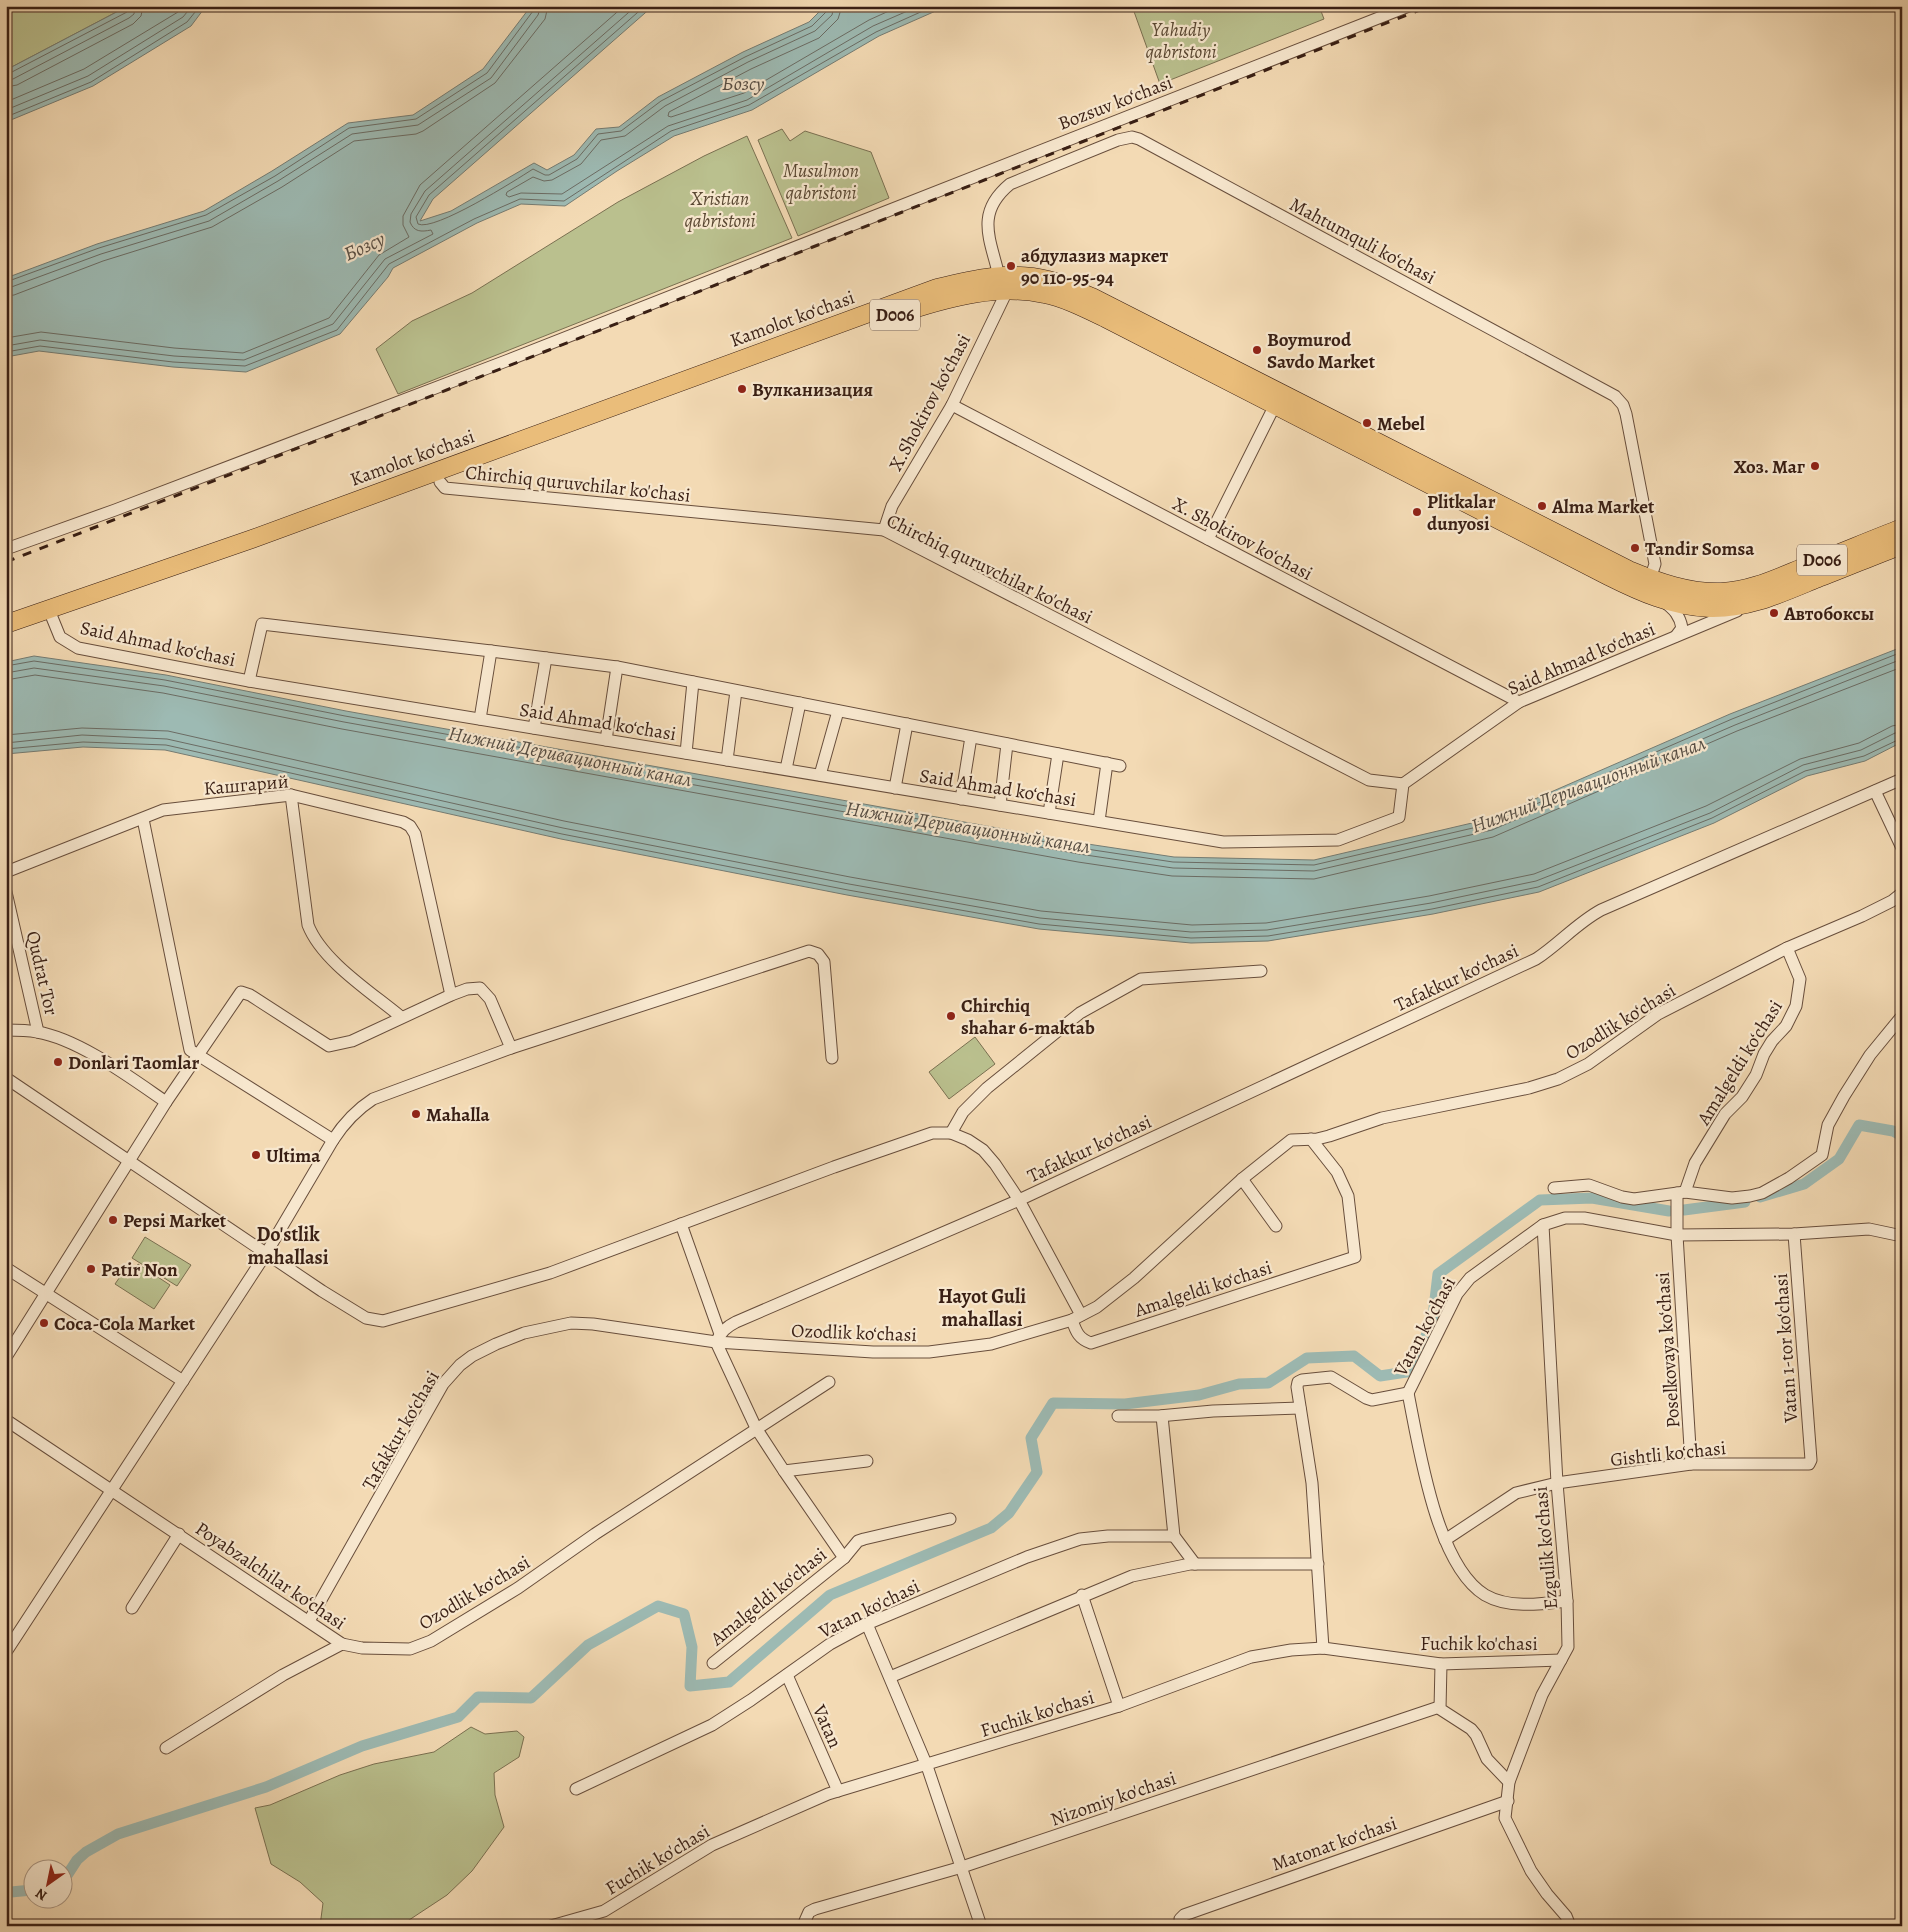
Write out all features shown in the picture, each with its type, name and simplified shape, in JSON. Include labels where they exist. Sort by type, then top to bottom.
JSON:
[{"type":"main road","name":"Kamolot ko‘chasi","points":[[6,624],[51,614],[937,288],[1003,284],[1015,276],[1048,280],[1092,298],[1383,452],[1650,579],[1685,589],[1707,592],[1741,589],[1770,581],[1902,528]]},
{"type":"main road","name":"D006","points":[[6,634],[51,614],[248,552],[924,305],[977,293],[1003,284],[1046,294],[1082,307],[1275,405],[1383,452],[1608,576],[1639,592],[1660,599],[1710,608],[1762,601],[1902,545]]},
{"type":"street","name":"Bozsuv ko‘chasi","points":[[6,549],[115,510],[497,364],[1409,6]]},
{"type":"street","name":"Mahtumquli ko‘chasi","points":[[1003,284],[986,220],[994,201],[1002,190],[1010,184],[1118,140],[1132,137],[1140,139],[1614,396],[1623,405],[1626,414],[1655,564],[1650,579]]},
{"type":"street","name":"X.Shokirov ko‘chasi","points":[[884,530],[892,506],[952,405],[1003,284]]},
{"type":"street","name":"X. Shokirov ko‘chasi","points":[[952,405],[1518,702]]},
{"type":"street","points":[[1208,539],[1275,405]]},
{"type":"street","name":"Chirchiq quruvchilar ko'chasi","points":[[440,482],[446,488],[884,530],[1369,780],[1404,784]]},
{"type":"street","points":[[1660,599],[1672,608],[1681,620],[1682,628],[1676,636]]},
{"type":"street","name":"Said Ahmad ko‘chasi","points":[[51,614],[60,637],[78,648],[249,681],[1223,842],[1338,840],[1398,817],[1404,784],[1518,702],[1762,601]]},
{"type":"street","name":"Said Ahmad ko‘chasi","points":[[249,681],[262,624],[617,667],[1120,766]]},
{"type":"street","points":[[480,719],[491,651]]},
{"type":"street","points":[[534,728],[546,658]]},
{"type":"street","points":[[606,740],[617,667]]},
{"type":"street","points":[[686,753],[693,682]]},
{"type":"street","points":[[727,760],[736,691]]},
{"type":"street","points":[[786,770],[800,703]]},
{"type":"street","points":[[820,775],[838,710]]},
{"type":"street","points":[[895,788],[908,724]]},
{"type":"street","points":[[961,798],[971,737]]},
{"type":"street","points":[[1000,805],[1007,744]]},
{"type":"street","points":[[1049,813],[1058,754]]},
{"type":"street","points":[[1099,821],[1107,763]]},
{"type":"street","name":"Tafakkur ko‘chasi","points":[[309,1621],[443,1384],[460,1365],[472,1356],[524,1333],[571,1323],[718,1338],[727,1326],[1019,1200],[1536,959],[1590,916],[1601,910],[1902,779]]},
{"type":"street","points":[[1875,791],[1902,848]]},
{"type":"street","points":[[291,795],[308,925],[313,938],[330,959],[401,1017]]},
{"type":"street","name":"Кашгарий","points":[[6,872],[163,810],[291,795],[410,826],[415,834],[451,995]]},
{"type":"street","points":[[143,819],[190,1050],[333,1140]]},
{"type":"street","name":"Qudrat Tor","points":[[6,892],[38,1032]]},
{"type":"street","name":"Ozodlik ko‘chasi","points":[[718,1338],[873,1352],[929,1352],[991,1344],[1076,1318],[1097,1307],[1134,1278],[1242,1179],[1291,1140],[1329,1136],[1382,1118],[1529,1088],[1558,1079],[1588,1064],[1658,1014],[1788,948],[1862,916],[1902,894]]},
{"type":"street","name":"Amalgeldi ko‘chasi","points":[[1681,1192],[1725,1114],[1742,1097],[1756,1075],[1764,1054],[1772,1041],[1786,1026],[1796,1006],[1800,979],[1788,948]]},
{"type":"street","points":[[6,1652],[267,1252],[333,1140],[344,1124],[359,1109],[373,1099],[511,1048],[809,951],[818,954],[824,962],[832,1058]]},
{"type":"street","points":[[6,1078],[128,1162],[267,1252],[322,1291],[366,1318],[383,1321],[550,1273],[834,1167],[932,1133],[951,1133],[964,1112],[986,1088],[1080,1013],[1142,980],[1261,970]]},
{"type":"street","points":[[6,1357],[166,1102],[241,992],[250,995],[330,1046],[352,1041],[451,995],[467,989],[480,988],[490,999],[511,1048]]},
{"type":"street","points":[[1554,1188],[1589,1185],[1622,1197],[1634,1199],[1681,1192],[1732,1198],[1750,1196],[1770,1189],[1818,1159],[1824,1149],[1828,1125],[1844,1096],[1870,1055],[1902,1016]]},
{"type":"street","points":[[6,1030],[38,1032],[66,1040],[115,1067],[166,1102]]},
{"type":"street","name":"Tafakkur ko‘chasi","points":[[951,1133],[968,1140],[983,1150],[1019,1200]]},
{"type":"street","name":"Amalgeldi ko‘chasi","points":[[1076,1318],[1078,1335],[1091,1343],[1355,1257],[1348,1196],[1337,1172],[1311,1139]]},
{"type":"street","points":[[1242,1179],[1276,1226]]},
{"type":"street","name":"Poselkovaya ko‘chasi","points":[[1681,1192],[1677,1235],[1691,1464]]},
{"type":"street","points":[[1019,1200],[1076,1318]]},
{"type":"street","name":"Vatan ko'chasi","points":[[1323,1648],[1312,1483],[1296,1387],[1298,1382],[1331,1377],[1372,1400],[1408,1393],[1457,1294],[1464,1284],[1543,1225],[1564,1218],[1595,1219],[1677,1235],[1794,1234],[1869,1229],[1902,1236]]},
{"type":"street","points":[[682,1224],[718,1338],[756,1428]]},
{"type":"street","name":"Ezgulik ko'chasi","points":[[1543,1225],[1557,1483],[1567,1601],[1568,1647],[1542,1695],[1509,1782],[1505,1818],[1531,1871],[1566,1916],[1570,1926]]},
{"type":"street","name":"Vatan 1-tor ko‘chasi","points":[[1794,1234],[1811,1460]]},
{"type":"street","points":[[6,1268],[183,1381]]},
{"type":"street","name":"Ozodlik ko‘chasi","points":[[342,1644],[362,1648],[410,1649],[431,1641],[518,1588],[595,1534],[829,1382]]},
{"type":"street","points":[[1408,1393],[1438,1523],[1459,1567],[1470,1584],[1487,1596],[1508,1603],[1534,1604],[1567,1601]]},
{"type":"street","points":[[1118,1416],[1162,1416],[1213,1411],[1300,1408]]},
{"type":"street","points":[[1162,1416],[1174,1536],[1195,1564]]},
{"type":"street","name":"Poyabzalchilar ko‘chasi","points":[[6,1420],[342,1644]]},
{"type":"street","name":"Amalgeldi ko‘chasi","points":[[756,1428],[844,1558]]},
{"type":"street","points":[[784,1471],[867,1460]]},
{"type":"street","name":"Gishtli ko‘chasi","points":[[1445,1540],[1516,1493],[1557,1483],[1691,1464],[1805,1465],[1809,1464],[1811,1460]]},
{"type":"street","name":"Amalgeldi ko‘chasi","points":[[713,1662],[844,1558],[856,1544],[864,1539],[950,1519]]},
{"type":"street","name":"Poyabzalchilar ko‘chasi","points":[[132,1608],[179,1534]]},
{"type":"street","name":"Vatan ko'chasi","points":[[576,1789],[712,1725],[830,1644],[867,1624],[1027,1557],[1080,1539],[1108,1536],[1174,1536]]},
{"type":"street","points":[[890,1677],[1082,1595],[1132,1576],[1159,1569],[1195,1564],[1318,1564]]},
{"type":"street","points":[[1082,1595],[1119,1706]]},
{"type":"street","points":[[867,1624],[927,1766],[981,1926]]},
{"type":"street","points":[[166,1748],[282,1675],[342,1644]]},
{"type":"street","name":"Fuchik ko'chasi","points":[[551,1926],[604,1911],[712,1845],[736,1833],[838,1791],[927,1766],[1119,1706],[1251,1657],[1290,1650],[1323,1648],[1441,1664],[1561,1660]]},
{"type":"street","points":[[1441,1664],[1439,1706],[1476,1735],[1487,1759],[1509,1782]]},
{"type":"street","name":"Vatan","points":[[787,1675],[838,1791]]},
{"type":"street","name":"Nizomiy ko'chasi","points":[[806,1926],[805,1921],[809,1912],[962,1867],[1439,1706]]},
{"type":"street","name":"Matonat ko‘chasi","points":[[1180,1926],[1180,1919],[1184,1915],[1508,1801]]},
{"type":"green space","points":[[6,6],[128,6],[6,70]]},
{"type":"green space","name":"Yahudiy qabristoni","points":[[1132,6],[1319,6],[1324,19],[1160,84]]},
{"type":"green space","name":"Musulmon qabristoni","points":[[782,129],[790,141],[805,131],[871,152],[889,198],[798,236],[758,140]]},
{"type":"green space","name":"Xristian qabristoni","points":[[747,136],[792,238],[398,394],[376,349],[412,321],[472,293],[618,202],[704,156]]},
{"type":"green space","points":[[975,1037],[995,1064],[949,1099],[929,1072]]},
{"type":"green space","points":[[145,1237],[191,1265],[177,1286],[132,1258]]},
{"type":"green space","points":[[138,1264],[170,1285],[154,1309],[115,1284],[126,1268],[133,1273]]},
{"type":"green space","points":[[471,1727],[485,1734],[517,1731],[524,1737],[519,1757],[494,1773],[495,1795],[504,1827],[472,1871],[447,1895],[400,1926],[320,1926],[323,1903],[300,1882],[271,1864],[255,1808],[270,1805],[340,1775],[374,1764],[434,1752]]},
{"type":"water","points":[[128,6],[206,6],[191,26],[93,86],[6,122],[6,70]]},
{"type":"water","name":"Бозсу","points":[[531,6],[653,6],[433,199],[420,221],[451,211],[534,163],[547,170],[574,155],[596,129],[619,127],[658,97],[743,52],[809,22],[825,6],[947,6],[879,36],[752,110],[674,136],[565,206],[521,204],[477,223],[393,268],[388,277],[340,334],[246,372],[173,367],[39,351],[6,357],[6,278],[97,244],[204,211],[348,123],[413,115],[483,69]]},
{"type":"water","name":"Нижний Деривационный канал","points":[[1902,647],[1902,742],[1865,761],[1807,776],[1714,823],[1539,892],[1433,914],[1268,941],[1191,943],[1039,929],[847,895],[561,839],[165,750],[83,747],[6,754],[6,662],[34,656],[166,675],[346,711],[1081,843],[1174,857],[1314,860],[1489,819],[1730,714]]},
{"type":"waterway","points":[[1760,1197],[1804,1184],[1839,1159],[1859,1125],[1893,1131],[1902,1136]]},
{"type":"waterway","points":[[72,1868],[86,1852],[118,1834],[266,1787],[362,1746],[458,1717],[478,1697],[531,1698],[588,1645],[658,1606],[684,1614],[692,1647],[690,1686],[729,1682],[830,1595],[991,1528],[1009,1513],[1037,1472],[1031,1438],[1053,1403],[1125,1404],[1199,1395],[1239,1384],[1268,1383],[1307,1358],[1354,1356],[1380,1376],[1413,1371],[1433,1317],[1438,1274],[1540,1200],[1592,1198],[1669,1211]]},
{"type":"waterway","points":[[1684,1210],[1745,1202]]},
{"type":"waterway","points":[[6,1894],[22,1891]]},
{"type":"railway","points":[[6,562],[1430,6]]},
{"type":"place","name":"абдулазиз маркет 90 110-95-94","points":[[1011,266]]},
{"type":"place","name":"Boymurod Savdo Market","points":[[1257,350]]},
{"type":"place","name":"Вулканизация","points":[[742,389]]},
{"type":"place","name":"Mebel","points":[[1367,423]]},
{"type":"place","name":"Хоз. Маг","points":[[1815,466]]},
{"type":"place","name":"Alma Market","points":[[1542,506]]},
{"type":"place","name":"Plitkalar dunyosi","points":[[1417,512]]},
{"type":"place","name":"Tandir Somsa","points":[[1635,548]]},
{"type":"place","name":"Автобоксы","points":[[1774,613]]},
{"type":"place","name":"Chirchiq shahar 6-maktab","points":[[951,1016]]},
{"type":"place","name":"Donlari Taomlar","points":[[58,1062]]},
{"type":"place","name":"Mahalla","points":[[416,1114]]},
{"type":"place","name":"Ultima","points":[[256,1155]]},
{"type":"place","name":"Pepsi Market","points":[[113,1220]]},
{"type":"place","name":"Patir Non","points":[[91,1269]]},
{"type":"place","name":"Coca-Cola Market","points":[[44,1323]]},
{"type":"district","name":"Do'stlik mahallasi","points":[[288,1246]]},
{"type":"district","name":"Hayot Guli mahallasi","points":[[982,1308]]}]
